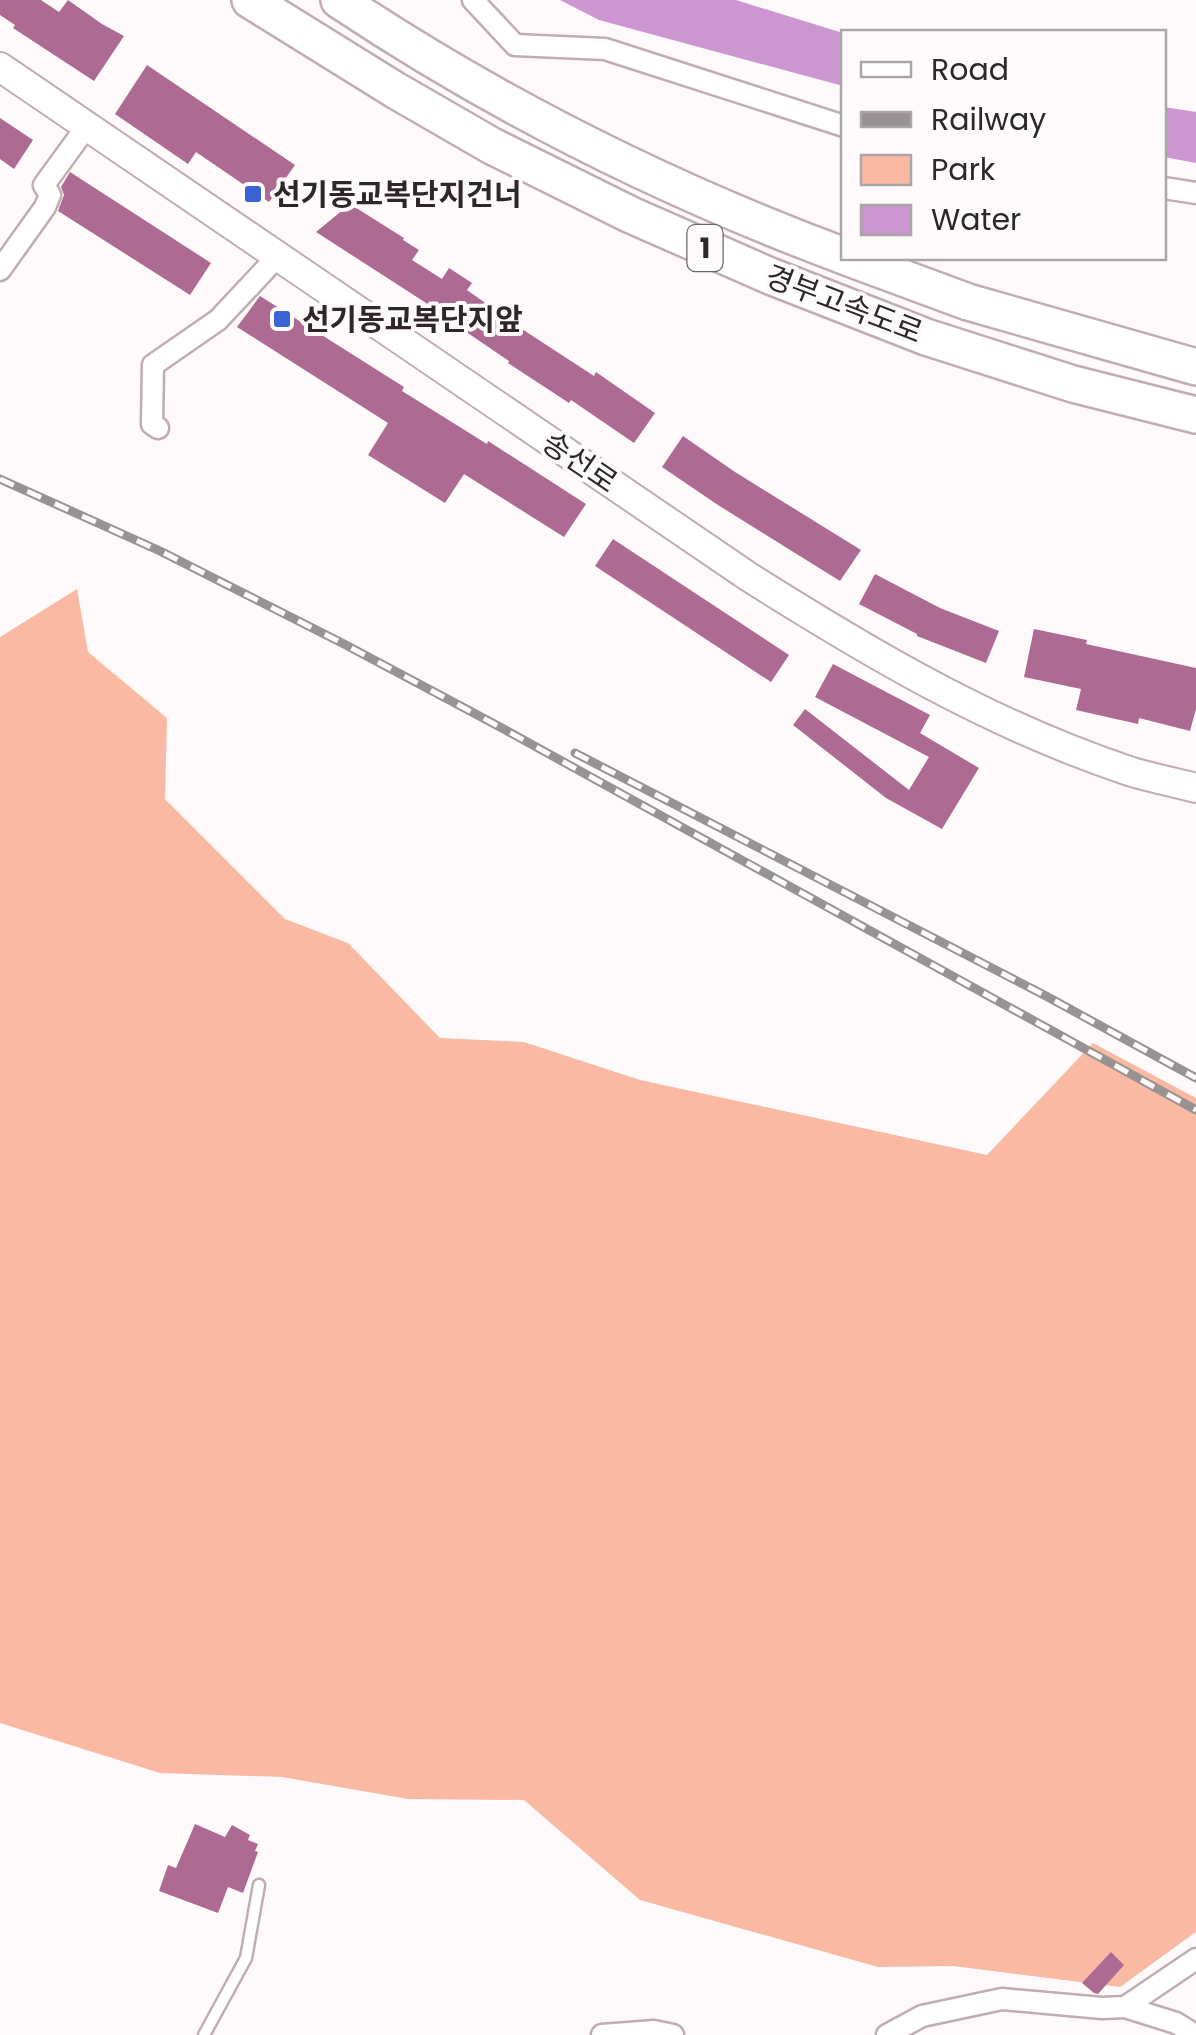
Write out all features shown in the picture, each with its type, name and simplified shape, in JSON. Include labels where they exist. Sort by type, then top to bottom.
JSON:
[{"type":"highway","name":"경부고속도로","points":[[250,0],[492,146],[631,215],[770,276],[926,337],[1073,384],[1196,415]]},
{"type":"highway","name":"경부고속도로","points":[[339,0],[543,122],[699,197],[841,254]]},
{"type":"highway","name":"경부고속도로","points":[[857,260],[968,302],[1196,367]]},
{"type":"main road","name":"송선로","points":[[0,68],[749,577],[893,666],[1057,744],[1133,772],[1196,788]]},
{"type":"street","points":[[473,0],[515,45],[605,49],[841,125]]},
{"type":"street","points":[[0,270],[45,207],[50,195],[44,186],[86,126]]},
{"type":"street","points":[[1166,188],[1196,193]]},
{"type":"street","points":[[158,428],[152,424],[153,365],[218,320],[278,258]]},
{"type":"street","points":[[1126,2008],[1196,1960]]},
{"type":"street","points":[[887,2035],[922,2016],[1002,1998],[1126,2008],[1176,2023],[1195,2035]]},
{"type":"street","points":[[602,2035],[673,2035]]},
{"type":"lane","points":[[204,2035],[246,1958],[259,1885]]},
{"type":"green space","points":[[77,589],[88,652],[167,718],[165,799],[285,919],[348,943],[440,1038],[524,1042],[640,1080],[987,1155],[1093,1043],[1196,1098],[1196,1932],[1120,1987],[953,1966],[878,1967],[640,1900],[524,1800],[408,1799],[282,1777],[160,1773],[0,1723],[0,637]]},
{"type":"water","points":[[560,0],[736,0],[841,32],[841,85],[599,20]]},
{"type":"water","points":[[1166,107],[1196,112],[1196,163],[1166,157]]},
{"type":"building","points":[[0,0],[41,0],[59,12],[68,0],[124,36],[94,81],[13,28],[15,25],[0,15]]},
{"type":"building","points":[[147,65],[295,165],[269,202],[196,152],[188,164],[115,114]]},
{"type":"building","points":[[0,118],[33,140],[14,169],[0,159]]},
{"type":"building","points":[[70,172],[211,263],[190,295],[58,211],[64,195],[61,187]]},
{"type":"building","points":[[350,204],[419,250],[412,260],[442,279],[449,268],[472,283],[467,290],[525,331],[594,376],[596,372],[655,413],[634,443],[508,363],[454,321],[316,232]]},
{"type":"building","points":[[260,296],[404,387],[402,391],[586,504],[564,537],[464,474],[445,503],[368,455],[388,423],[237,327]]},
{"type":"building","points":[[683,436],[861,550],[840,581],[662,467]]},
{"type":"building","points":[[613,539],[789,655],[771,682],[595,566]]},
{"type":"building","points":[[875,574],[940,608],[999,631],[986,663],[917,636],[859,604]]},
{"type":"building","points":[[1034,629],[1196,668],[1196,709],[1190,731],[1139,718],[1138,724],[1076,710],[1081,689],[1024,677]]},
{"type":"building","points":[[833,664],[930,715],[920,733],[979,768],[942,829],[886,798],[793,725],[805,709],[909,790],[929,757],[815,697]]},
{"type":"building","points":[[195,1824],[225,1837],[232,1825],[258,1844],[243,1893],[228,1887],[218,1913],[159,1891],[168,1865],[176,1868]]},
{"type":"building","points":[[1111,1952],[1124,1965],[1098,1994],[1094,1993],[1082,1983]]},
{"type":"railway","points":[[0,479],[160,551],[344,644],[1196,1110]]},
{"type":"railway","points":[[575,753],[1046,996],[1196,1078]]},
{"type":"place","name":"선기동교복단지건너","points":[[253,194]]},
{"type":"place","name":"선기동교복단지앞","points":[[282,319]]}]
